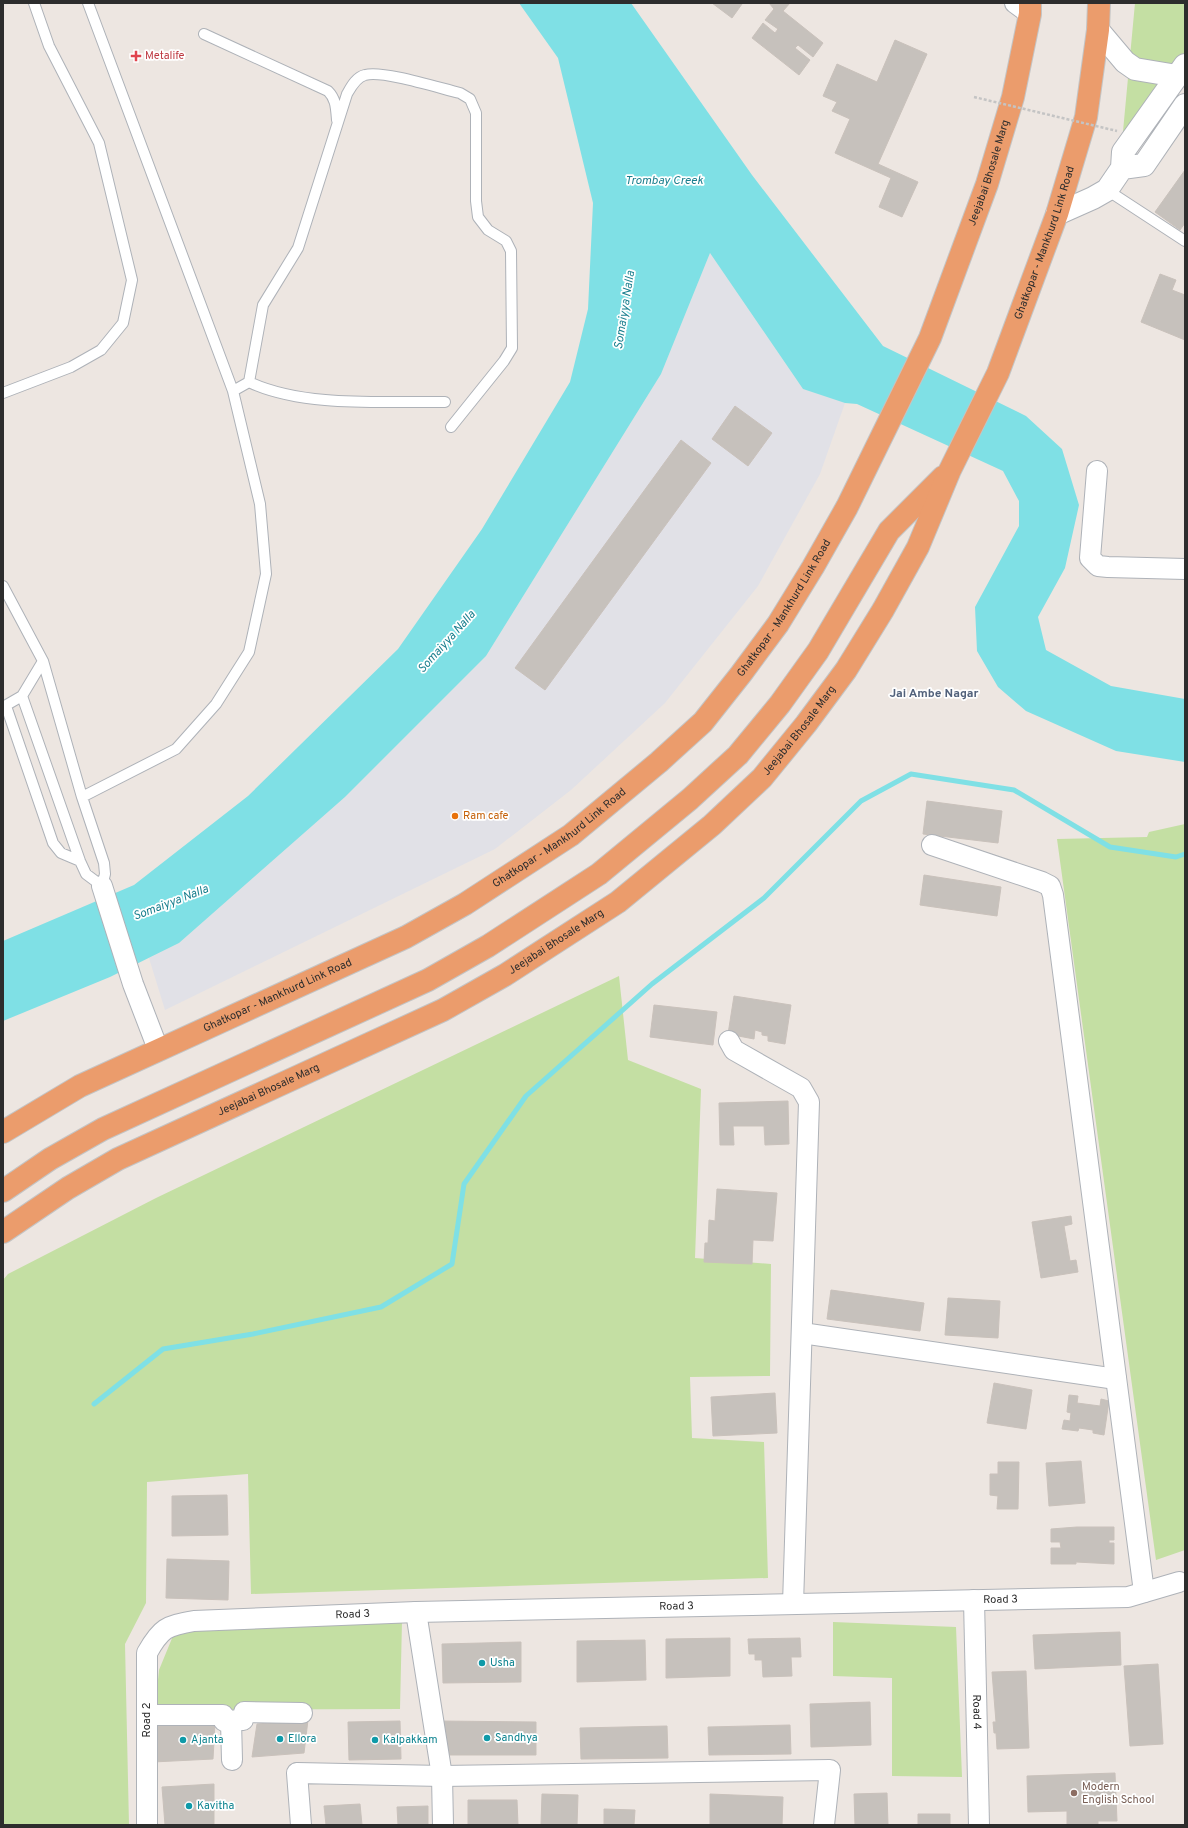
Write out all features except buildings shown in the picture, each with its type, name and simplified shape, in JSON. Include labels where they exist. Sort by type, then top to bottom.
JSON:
[{"type":"highway","name":"Ghatkopar - Mankhurd Link Road","points":[[950,470],[998,373],[1057,214],[1086,117],[1098,30],[1098,3]]},
{"type":"highway","name":"Jeejabai Bhosale Marg","points":[[930,338],[987,184],[1013,97],[1025,7]]},
{"type":"highway","name":"Ghatkopar - Mankhurd Link Road","points":[[3,1132],[80,1086],[158,1049],[406,937],[465,904],[571,835],[615,800],[703,722],[746,668],[778,624],[813,567],[847,506],[930,338]]},
{"type":"highway","name":"Jeejabai Bhosale Marg","points":[[3,1232],[68,1188],[118,1159],[444,1010],[563,939],[618,902],[666,864],[712,825],[762,778],[806,724],[846,670],[918,547],[950,470]]},
{"type":"highway","points":[[3,1190],[50,1159],[103,1129],[428,980],[488,946],[599,874],[645,838],[738,755],[780,704],[818,651],[889,531],[950,470]]},
{"type":"main road","points":[[1098,30],[1125,62],[1135,69],[1181,71]]},
{"type":"main road","points":[[1057,214],[1107,190],[1122,168],[1123,152],[1181,71]]},
{"type":"main road","points":[[1122,168],[1144,165],[1185,104]]},
{"type":"street","points":[[1096,471],[1090,558],[1098,566],[1108,568],[1185,568]]},
{"type":"street","points":[[932,845],[1042,882],[1050,886],[1053,895],[1144,1592]]},
{"type":"street","points":[[103,890],[133,984],[158,1049]]},
{"type":"street","points":[[728,1041],[734,1050],[801,1088],[809,1102],[793,1604]]},
{"type":"street","points":[[802,1333],[1116,1379]]},
{"type":"street","name":"Road 3","points":[[171,1626],[194,1621],[416,1612],[1128,1597],[1179,1582]]},
{"type":"street","name":"Road 4","points":[[974,1600],[979,1825]]},
{"type":"street","points":[[416,1612],[442,1776],[443,1825]]},
{"type":"street","name":"Road 2","points":[[148,1825],[147,1653],[156,1638],[171,1626]]},
{"type":"street","points":[[147,1715],[223,1714],[224,1721],[231,1721],[243,1720],[244,1712],[302,1713]]},
{"type":"street","points":[[231,1721],[232,1760]]},
{"type":"street","points":[[301,1825],[297,1773],[442,1776],[830,1770],[824,1825]]},
{"type":"lane","points":[[3,393],[71,367],[101,350],[123,323],[132,280],[99,143],[49,46],[34,3]]},
{"type":"lane","points":[[82,797],[176,749],[216,704],[248,652],[266,574],[260,504],[234,391],[88,3]]},
{"type":"lane","points":[[204,34],[328,91],[333,96],[335,102],[338,124]]},
{"type":"lane","points":[[234,391],[249,382],[263,305],[298,248],[347,94],[352,84],[364,75],[380,74],[460,93],[470,99],[476,113],[476,201],[478,217],[488,230],[506,241],[511,251],[512,348],[504,361],[451,427]]},
{"type":"lane","points":[[1107,190],[1185,241]]},
{"type":"lane","points":[[249,382],[266,390],[325,400],[445,402]]},
{"type":"lane","points":[[3,586],[43,662],[82,797],[104,863],[105,874],[103,890]]},
{"type":"lane","points":[[43,662],[22,696],[4,706],[53,843],[61,853],[80,861]]},
{"type":"lane","points":[[22,696],[80,861],[86,874],[103,890]]},
{"type":"path","points":[[974,97],[1117,131]]},
{"type":"shaded area","points":[[710,253],[803,389],[845,403],[820,474],[758,586],[665,703],[571,790],[495,849],[165,1010],[149,958],[179,943],[345,797],[486,656],[661,374]]},
{"type":"green space","points":[[1135,3],[1185,3],[1185,71],[1122,142]]},
{"type":"green space","points":[[1185,824],[1185,1550],[1156,1560],[1057,839],[1147,837],[1149,832]]},
{"type":"green space","points":[[619,976],[628,1060],[701,1089],[695,1258],[771,1264],[770,1376],[690,1377],[692,1438],[764,1442],[768,1578],[251,1594],[248,1474],[147,1482],[146,1603],[125,1644],[129,1825],[3,1825],[3,1280],[8,1274],[156,1198]]},
{"type":"green space","points":[[402,1621],[400,1709],[155,1710],[159,1670],[175,1631]]},
{"type":"green space","points":[[833,1622],[956,1627],[962,1777],[892,1776],[892,1678],[833,1676]]},
{"type":"water","name":"Trombay Creek","points":[[519,3],[631,3],[752,175],[883,346],[1026,416],[1062,449],[1079,505],[1065,568],[1038,617],[1046,650],[1111,686],[1185,699],[1185,762],[1116,751],[1026,711],[998,687],[977,651],[975,607],[1019,526],[1019,501],[1003,471],[857,404],[845,403],[803,389],[710,253],[661,374],[486,656],[345,797],[179,943],[110,977],[3,1021],[3,941],[134,885],[248,796],[398,649],[482,529],[570,382],[588,309],[593,203],[558,58]]},
{"type":"waterway","points":[[94,1404],[163,1349],[253,1334],[381,1307],[452,1264],[464,1184],[526,1096],[652,984],[764,898],[861,801],[911,774],[1014,790],[1110,847],[1176,857],[1185,854]]},
{"type":"place","name":"Metalife","points":[[136,56]]},
{"type":"place","name":"Ram cafe","points":[[455,816]]},
{"type":"place","name":"Usha","points":[[482,1663]]},
{"type":"place","name":"Sandhya","points":[[487,1738]]},
{"type":"place","name":"Ellora","points":[[280,1739]]},
{"type":"place","name":"Ajanta","points":[[183,1740]]},
{"type":"place","name":"Kalpakkam","points":[[375,1740]]},
{"type":"place","name":"Modern English School","points":[[1074,1793]]},
{"type":"place","name":"Kavitha","points":[[189,1806]]},
{"type":"district","name":"Jai Ambe Nagar","points":[[934,694]]},
{"type":"water label","name":"Somaiyya Nalla","points":[[625,310]]},
{"type":"water label","name":"Somaiyya Nalla","points":[[447,642]]},
{"type":"water label","name":"Somaiyya Nalla","points":[[171,903]]}]
